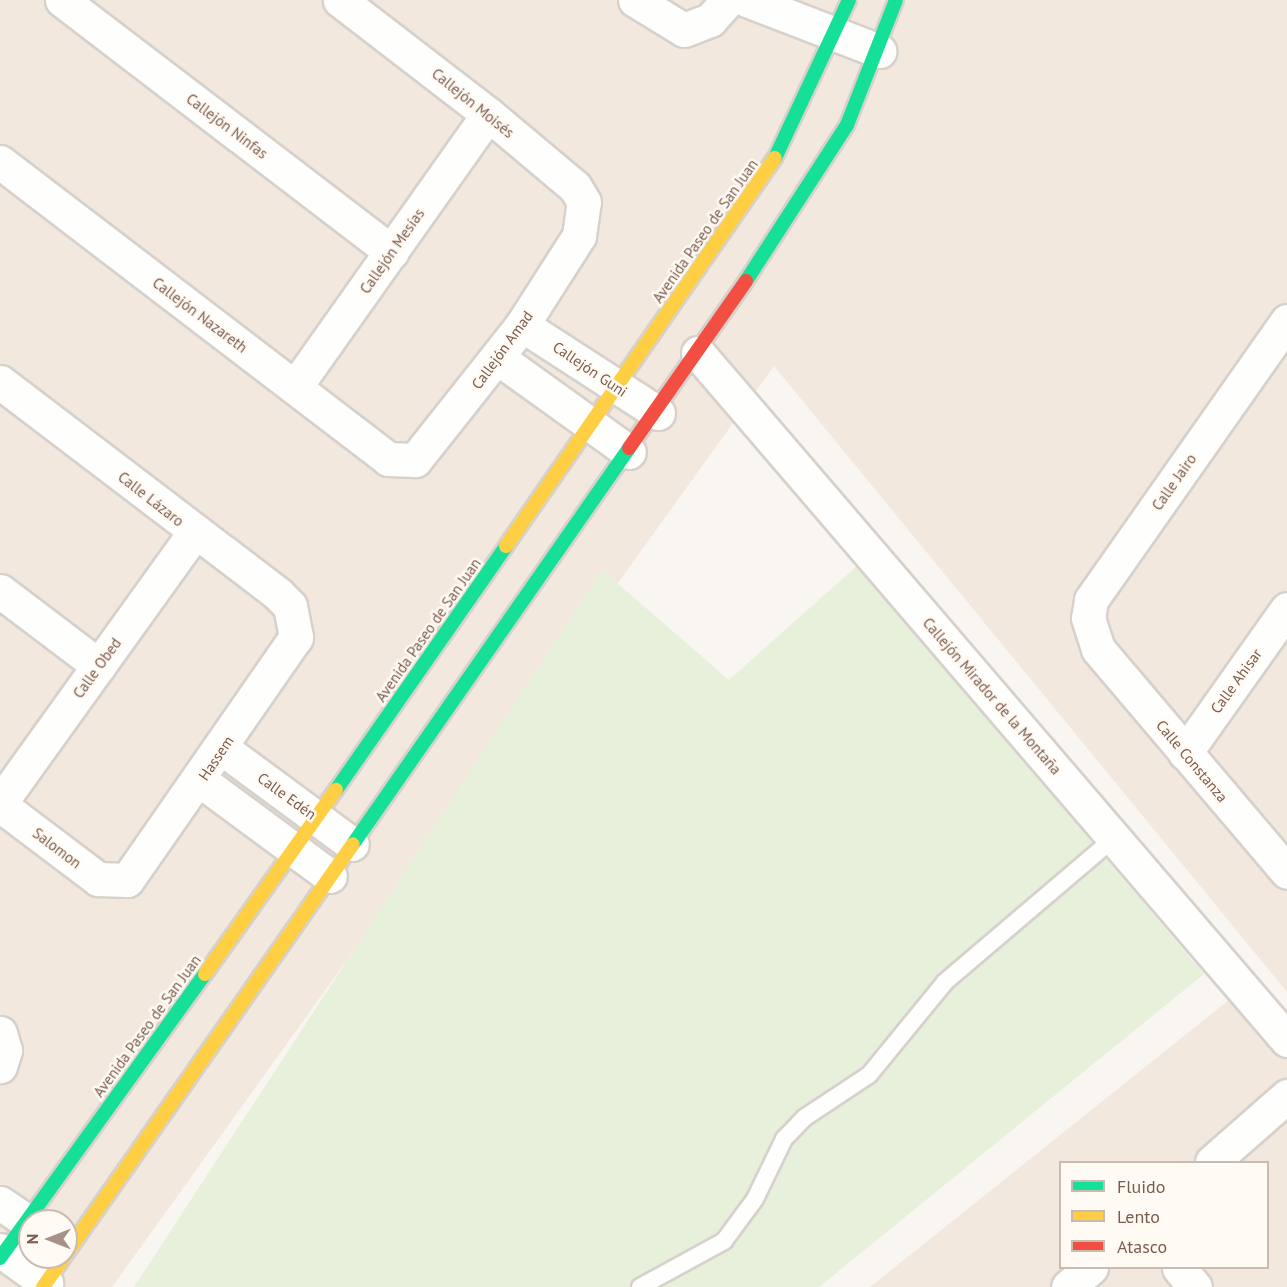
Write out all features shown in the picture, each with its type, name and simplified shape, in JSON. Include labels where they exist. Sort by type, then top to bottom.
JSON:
[{"type":"street","name":"Callejón Ninfas","points":[[62,0],[392,252]]},
{"type":"street","name":"Callejón Moisés","points":[[340,0],[488,114],[575,187],[584,202],[584,220]]},
{"type":"street","points":[[635,0],[671,26],[698,28],[728,0]]},
{"type":"street","points":[[747,0],[879,51]]},
{"type":"street","name":"Avenida Paseo de San Juan","points":[[24,1209],[317,818],[787,141],[849,0]]},
{"type":"street","points":[[78,1236],[352,844],[658,413],[807,194],[847,125],[879,51],[894,0]]},
{"type":"street","name":"Callejón Mesías","points":[[295,387],[488,114]]},
{"type":"street","name":"Callejón Nazareth","points":[[0,162],[388,459],[402,462]]},
{"type":"street","name":"Callejón Amad","points":[[402,462],[426,451],[498,358],[522,325],[584,220]]},
{"type":"street","name":"Calle Jairo","points":[[1098,649],[1090,635],[1091,600],[1287,321]]},
{"type":"street","name":"Callejón Guni","points":[[522,325],[658,413]]},
{"type":"street","name":"Callejón Mirador de la Montaña","points":[[698,353],[1287,1040]]},
{"type":"street","points":[[498,358],[629,452]]},
{"type":"street","name":"Calle Lázaro","points":[[0,382],[194,533],[278,594],[296,620]]},
{"type":"street","name":"Calle Obed","points":[[0,804],[194,533]]},
{"type":"street","points":[[0,591],[99,666]]},
{"type":"street","name":"Calle Ahisar","points":[[1185,753],[1287,609]]},
{"type":"street","name":"Hassem","points":[[117,883],[139,870],[223,749],[296,637],[296,620]]},
{"type":"street","name":"Calle Constanza","points":[[1098,649],[1287,872]]},
{"type":"street","name":"Calle Edén","points":[[223,749],[352,844]]},
{"type":"street","points":[[201,781],[330,876]]},
{"type":"street","name":"Salomon","points":[[0,804],[98,879],[117,883]]},
{"type":"street","points":[[1213,1161],[1287,1096]]},
{"type":"street","name":"Avenida Paseo de San Juan","points":[[1,1253],[18,1218]]},
{"type":"street","points":[[1,1253],[18,1256]]},
{"type":"street","points":[[1068,1287],[1090,1269]]},
{"type":"street","points":[[1180,1269],[1195,1287]]},
{"type":"lane","points":[[640,1287],[724,1241],[755,1199],[784,1139],[804,1118],[868,1075],[945,982],[1114,838]]},
{"type":"shaded area","points":[[0,0],[1287,0],[1287,992],[774,366],[112,1287],[0,1287]]},
{"type":"shaded area","points":[[1244,988],[1287,1039],[1287,1287],[870,1287]]},
{"type":"green space","points":[[857,566],[1204,974],[819,1287],[134,1287],[602,570],[729,680]]},
{"type":"traffic: fast","points":[[775,158],[849,0]]},
{"type":"traffic: fast","points":[[746,281],[847,125],[896,0]]},
{"type":"traffic: fast","points":[[353,844],[629,448]]},
{"type":"traffic: fast","points":[[336,790],[506,546]]},
{"type":"traffic: fast","points":[[0,1258],[205,974]]},
{"type":"traffic: slow","points":[[506,546],[775,158]]},
{"type":"traffic: slow","points":[[205,974],[336,790]]},
{"type":"traffic: slow","points":[[78,1237],[353,844]]},
{"type":"traffic: slow","points":[[43,1287],[56,1269]]},
{"type":"traffic: jam","points":[[629,448],[746,281]]}]
